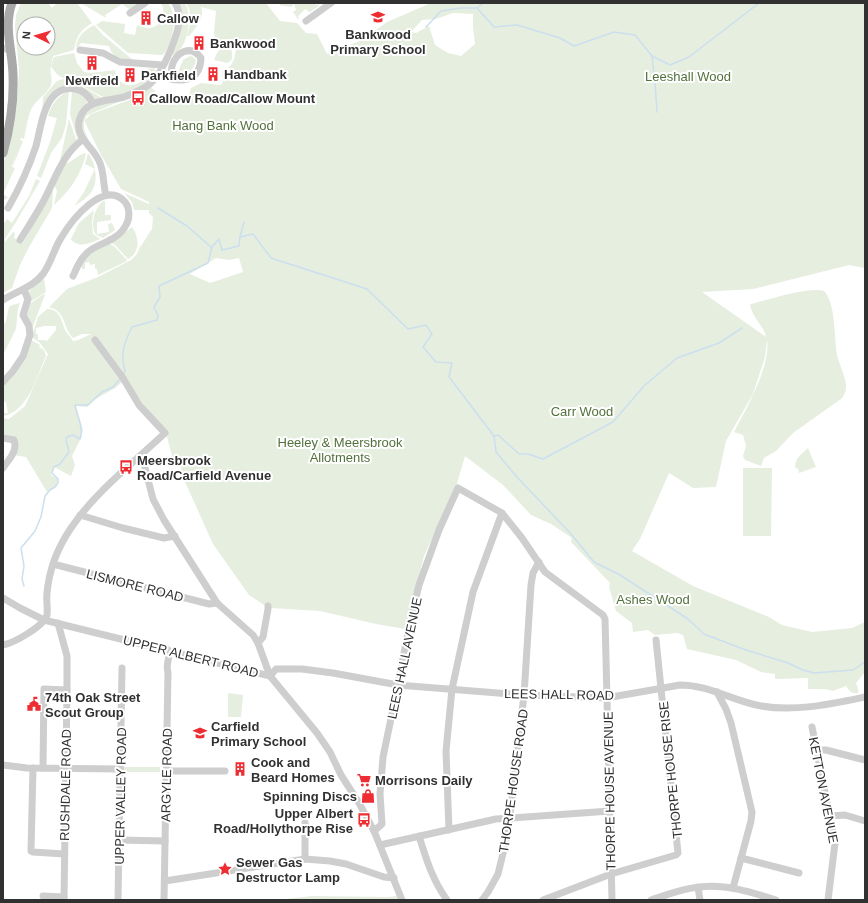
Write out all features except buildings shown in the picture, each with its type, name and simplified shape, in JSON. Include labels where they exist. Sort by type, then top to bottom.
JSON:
[{"type":"main road","points":[[3,152],[10,125],[13,98],[14,76],[7,50],[10,6]]},
{"type":"street","points":[[130,13],[145,3]]},
{"type":"street","points":[[106,195],[104,175],[99,161],[90,147],[82,140],[79,119],[82,112],[93,104],[123,97],[152,83],[163,65],[179,27],[178,7],[175,3]]},
{"type":"street","points":[[306,21],[331,3]]},
{"type":"street","points":[[80,50],[103,52],[120,62],[163,65]]},
{"type":"street","points":[[158,75],[172,79],[182,81],[190,78],[196,74],[201,63],[201,58],[197,52],[192,50],[184,51],[178,56],[172,68],[172,79]]},
{"type":"street","points":[[8,208],[30,161],[46,107],[51,98],[58,91],[71,88],[86,93],[93,104]]},
{"type":"street","points":[[20,240],[43,203],[62,162],[82,140]]},
{"type":"street","points":[[3,300],[24,290],[36,282],[44,273],[58,242],[71,222],[87,206],[100,197],[106,195],[120,198],[127,205],[129,211],[129,219],[126,226],[120,234],[106,243],[92,249],[84,256],[79,262],[74,276]]},
{"type":"street","points":[[3,382],[13,371],[23,356],[30,335],[23,315],[28,299],[24,290]]},
{"type":"street","points":[[3,645],[16,640],[34,629],[44,620],[47,614],[47,594],[53,564],[64,538],[80,515],[95,498],[165,433],[139,405],[122,376],[95,340]]},
{"type":"street","points":[[3,438],[14,440],[16,445],[15,451],[3,468]]},
{"type":"street","points":[[139,457],[144,464],[153,499],[158,510],[217,603],[253,635],[258,643],[270,676]]},
{"type":"street","name":"THORPE HOUSE AVENUE","points":[[458,488],[502,513],[522,538],[545,572],[603,615],[605,619],[612,900]]},
{"type":"street","name":"LEES HALL AVENUE","points":[[374,831],[382,824],[380,794],[383,757],[419,584],[439,530],[458,488]]},
{"type":"street","points":[[449,830],[446,751],[452,689],[474,592],[502,513]]},
{"type":"street","points":[[80,515],[164,538],[175,536]]},
{"type":"street","name":"THORPE HOUSE ROAD","points":[[482,900],[498,874],[508,833],[524,694],[531,585],[533,573],[539,562]]},
{"type":"street","name":"LISMORE ROAD","points":[[53,564],[209,604],[217,603]]},
{"type":"street","name":"UPPER ALBERT ROAD","points":[[3,598],[44,620],[270,676],[317,733],[330,752],[341,775],[359,803],[374,831],[402,900]]},
{"type":"street","points":[[258,643],[263,637],[268,606]]},
{"type":"street","name":"RUSHDALE ROAD","points":[[58,623],[67,656],[68,690],[64,899]]},
{"type":"street","name":"THORPE HOUSE RISE","points":[[543,900],[611,874],[676,855],[678,851],[656,640]]},
{"type":"street","name":"ARGYLE ROAD","points":[[164,900],[167,668],[170,655],[168,650]]},
{"type":"street","name":"UPPER VALLEY ROAD","points":[[118,900],[122,668]]},
{"type":"street","name":"LEES HALL ROAD","points":[[270,676],[276,670],[302,669],[398,685],[606,698],[680,685],[692,685],[701,686],[754,704],[777,707],[827,705],[865,697]]},
{"type":"street","points":[[43,768],[44,689],[68,690]]},
{"type":"street","points":[[717,692],[726,709],[731,723],[751,802],[752,812],[742,858],[733,888]]},
{"type":"street","name":"KETTON AVENUE","points":[[812,727],[836,846],[828,900]]},
{"type":"street","points":[[816,750],[826,750],[865,760]]},
{"type":"street","points":[[3,765],[33,768],[120,769]]},
{"type":"street","points":[[33,768],[31,851],[64,854]]},
{"type":"street","points":[[166,771],[225,771]]},
{"type":"street","points":[[380,845],[490,820],[610,811]]},
{"type":"street","points":[[830,816],[845,815],[865,821]]},
{"type":"street","points":[[305,823],[305,859]]},
{"type":"street","points":[[419,836],[433,876],[447,900]]},
{"type":"street","points":[[119,840],[165,841]]},
{"type":"street","points":[[742,858],[799,873]]},
{"type":"street","points":[[165,880],[305,859],[338,863],[384,877],[394,878]]},
{"type":"street","points":[[651,900],[698,887],[715,886],[747,891],[776,900]]},
{"type":"street","points":[[698,887],[700,900]]},
{"type":"street","points":[[43,896],[64,899]]},
{"type":"green space","points":[[21,3],[48,3],[52,8],[57,3],[77,3],[92,23],[80,34],[76,41],[74,50],[56,55],[56,16],[16,16],[16,38],[15,27],[16,15]]},
{"type":"green space","points":[[81,3],[140,3],[136,7],[129,9],[122,4],[105,15],[106,18]]},
{"type":"green space","points":[[161,3],[168,3],[174,18],[169,44],[162,55],[128,53],[96,25],[102,21],[125,24],[124,33],[135,35],[137,25],[149,28],[160,22],[163,15],[163,7]]},
{"type":"green space","points":[[178,3],[185,3],[189,16],[189,24],[185,40],[177,53],[171,56]]},
{"type":"green space","points":[[186,3],[266,3],[280,21],[297,23],[306,33],[317,34],[327,54],[362,40],[387,22],[431,3],[865,3],[865,268],[849,265],[753,289],[702,292],[766,337],[763,329],[751,310],[751,304],[809,290],[824,291],[828,296],[833,312],[837,355],[846,382],[844,394],[841,399],[793,433],[776,451],[764,458],[761,466],[745,460],[743,456],[746,446],[743,435],[734,432],[751,400],[761,374],[765,362],[767,340],[765,357],[753,394],[726,441],[716,487],[693,488],[669,473],[640,539],[632,551],[693,586],[769,617],[782,625],[812,632],[852,628],[865,622],[865,672],[856,683],[859,693],[851,692],[846,686],[833,691],[825,689],[808,689],[808,678],[775,679],[775,674],[761,672],[736,660],[687,649],[683,635],[677,633],[655,635],[648,630],[633,632],[632,623],[616,611],[609,587],[610,583],[571,542],[572,538],[551,524],[531,515],[503,485],[465,456],[456,487],[424,556],[405,629],[320,611],[271,608],[249,595],[213,544],[181,473],[181,466],[195,462],[175,467],[166,433],[139,399],[127,378],[115,388],[94,400],[87,407],[76,406],[83,430],[81,438],[72,456],[75,465],[71,476],[54,467],[51,475],[58,479],[56,486],[47,492],[26,457],[14,455],[14,439],[3,437],[3,418],[9,419],[25,406],[48,354],[40,343],[32,337],[38,317],[47,309],[55,311],[61,319],[65,330],[73,341],[91,334],[82,334],[73,338],[59,312],[49,307],[67,289],[98,277],[131,260],[137,254],[152,229],[153,217],[149,213],[149,210],[134,210],[132,202],[124,193],[149,204],[149,202],[121,189],[100,153],[84,120],[84,129],[91,146],[84,141],[80,120],[88,108],[140,93],[92,113],[86,116],[85,120],[91,114],[138,97],[150,86],[163,100],[174,103],[189,96],[191,88],[201,83],[221,85],[225,78],[222,76],[223,69],[228,70],[226,77],[230,71],[229,67],[234,59],[236,50],[215,40],[214,32],[216,11],[201,7],[201,18],[194,30],[189,36],[187,36],[190,19],[190,11]],"holes":[[[453,13],[473,14],[475,44],[461,56],[448,53],[435,45],[429,26],[416,33],[411,32],[422,20],[436,19]],[[216,258],[229,260],[239,258],[243,272],[210,283],[190,274]],[[44,326],[56,326],[56,330],[47,341],[38,340],[36,328]]]},
{"type":"green space","points":[[282,3],[306,3],[320,5],[310,12],[305,9],[298,16],[298,19],[293,12],[296,10],[294,4],[291,7],[279,5]]},
{"type":"green space","points":[[94,25],[103,35],[134,61],[118,58],[110,50],[109,46],[81,43],[78,47],[76,47],[78,39],[82,34]]},
{"type":"green space","points":[[222,47],[230,48],[232,52],[232,59],[228,63],[214,60]]},
{"type":"green space","points":[[74,53],[77,63],[84,72],[91,73],[115,70],[121,82],[129,85],[134,85],[141,81],[146,74],[146,69],[154,68],[156,71],[146,83],[140,87],[127,93],[105,98],[73,81],[65,79],[53,70],[51,66],[54,57]]},
{"type":"green space","points":[[18,56],[53,56],[51,84],[48,90],[31,109],[24,139],[21,138],[20,140],[23,141],[13,166],[17,150],[12,167],[15,168],[3,194],[3,165],[15,121],[19,70]]},
{"type":"green space","points":[[190,56],[196,60],[194,66],[188,72],[180,75],[178,72],[183,60]]},
{"type":"green space","points":[[63,79],[71,81],[71,86],[67,86],[42,113],[43,97],[57,81]]},
{"type":"green space","points":[[73,81],[102,98],[95,100],[72,86]]},
{"type":"green space","points":[[72,90],[77,91],[88,100],[83,107],[78,141],[70,114]]},
{"type":"green space","points":[[69,91],[66,124],[62,138],[51,153],[41,178],[37,176],[50,142],[57,118],[48,116],[49,112],[56,101]]},
{"type":"green space","points":[[69,119],[77,142],[60,160]]},
{"type":"green space","points":[[86,153],[82,168],[78,175],[65,194],[54,205],[57,191],[54,185],[64,164]]},
{"type":"green space","points":[[88,153],[91,157],[95,169],[85,164]]},
{"type":"green space","points":[[95,169],[95,185],[86,198],[75,205],[84,192]]},
{"type":"green space","points":[[36,179],[40,181],[5,239],[5,242],[13,232],[15,233],[14,238],[23,243],[53,189],[52,208],[20,265],[12,288],[3,293],[3,225],[7,219],[12,223],[29,196]]},
{"type":"green space","points":[[3,194],[9,198],[3,201]]},
{"type":"green space","points":[[103,201],[105,201],[105,215],[111,215],[111,220],[97,222],[97,234],[109,232],[108,224],[112,223],[115,230],[103,238],[96,235],[93,222],[95,212]]},
{"type":"green space","points":[[94,210],[92,221],[93,234],[100,239],[85,244],[77,244],[71,239],[79,223]]},
{"type":"green space","points":[[132,227],[138,244],[135,252],[128,259],[115,245],[111,243]]},
{"type":"green space","points":[[110,244],[114,246],[127,261],[98,275],[97,269],[95,269],[95,264],[90,265],[89,262],[85,263],[85,269],[82,269],[81,263],[90,253]]},
{"type":"green space","points":[[44,278],[46,292],[30,302],[29,291]]},
{"type":"green space","points":[[44,294],[45,295],[31,331],[25,313],[29,304]]},
{"type":"green space","points":[[20,303],[18,308],[16,329],[4,353],[3,326],[6,321],[9,307]]},
{"type":"green space","points":[[31,340],[40,345],[39,347],[44,350],[46,356],[35,383],[25,401],[12,413],[3,416],[3,413],[8,413],[6,402],[3,402],[3,386],[9,379]]},
{"type":"green space","points":[[808,448],[816,467],[799,473],[798,468],[796,469],[795,465],[797,459]]},
{"type":"green space","points":[[743,468],[772,468],[771,536],[743,536]]},
{"type":"green space","points":[[228,693],[243,695],[241,717],[228,717]]},
{"type":"green space","points":[[121,767],[160,767],[160,772],[121,772]]},
{"type":"green space","points":[[312,896],[397,896],[398,900],[277,900]]},
{"type":"waterway","points":[[426,27],[441,11],[460,8],[477,8],[483,3]]},
{"type":"waterway","points":[[477,8],[494,27],[517,25],[560,38],[574,46],[614,32],[635,35],[652,56],[670,65],[689,57],[759,3]]},
{"type":"waterway","points":[[652,56],[657,112]]},
{"type":"waterway","points":[[158,208],[187,226],[211,247]]},
{"type":"waterway","points":[[123,374],[125,371],[123,354],[127,338],[132,327],[157,320],[158,316],[154,307],[160,297],[159,286],[208,263],[212,247],[219,239],[222,250],[239,246],[244,222]]},
{"type":"waterway","points":[[240,237],[253,234],[271,258],[367,289],[408,329],[426,325],[432,334],[423,347],[436,362],[452,363],[449,377],[494,436],[496,452],[517,477],[571,534],[594,562],[620,575],[688,619],[704,634],[743,649],[814,673],[853,670],[865,662]]},
{"type":"waterway","points":[[494,436],[498,435],[519,454],[528,454],[543,459],[613,422],[644,386],[677,358],[719,343],[742,328]]},
{"type":"waterway","points":[[24,586],[22,579],[24,566],[21,548],[35,531],[41,517],[45,496],[58,483],[58,479],[52,473],[54,467],[60,464],[69,452],[66,440],[67,437],[73,435],[80,439],[81,426],[75,405],[88,405],[102,392],[113,387],[120,379]]},
{"type":"place","name":"Bankwood Primary School","points":[[378,17]]},
{"type":"place","name":"Callow","points":[[146,18]]},
{"type":"place","name":"Bankwood","points":[[199,43]]},
{"type":"place","name":"Newfield","points":[[92,63]]},
{"type":"place","name":"Handbank","points":[[213,74]]},
{"type":"place","name":"Parkfield","points":[[130,75]]},
{"type":"place","name":"Callow Road/Callow Mount","points":[[138,98]]},
{"type":"place","name":"Meersbrook Road/Carfield Avenue","points":[[126,467]]},
{"type":"place","name":"74th Oak Street Scout Group","points":[[34,704]]},
{"type":"place","name":"Carfield Primary School","points":[[200,733]]},
{"type":"place","name":"Cook and Beard Homes","points":[[240,769]]},
{"type":"place","name":"Morrisons Daily","points":[[364,780]]},
{"type":"place","name":"Spinning Discs","points":[[368,796]]},
{"type":"place","name":"Upper Albert Road/Hollythorpe Rise","points":[[364,820]]},
{"type":"place","name":"Sewer Gas Destructor Lamp","points":[[225,869]]},
{"type":"park label","name":"Leeshall Wood","points":[[688,76]]},
{"type":"park label","name":"Hang Bank Wood","points":[[223,125]]},
{"type":"park label","name":"Carr Wood","points":[[582,411]]},
{"type":"park label","name":"Heeley & Meersbrook Allotments","points":[[340,450]]},
{"type":"park label","name":"Ashes Wood","points":[[653,599]]}]
